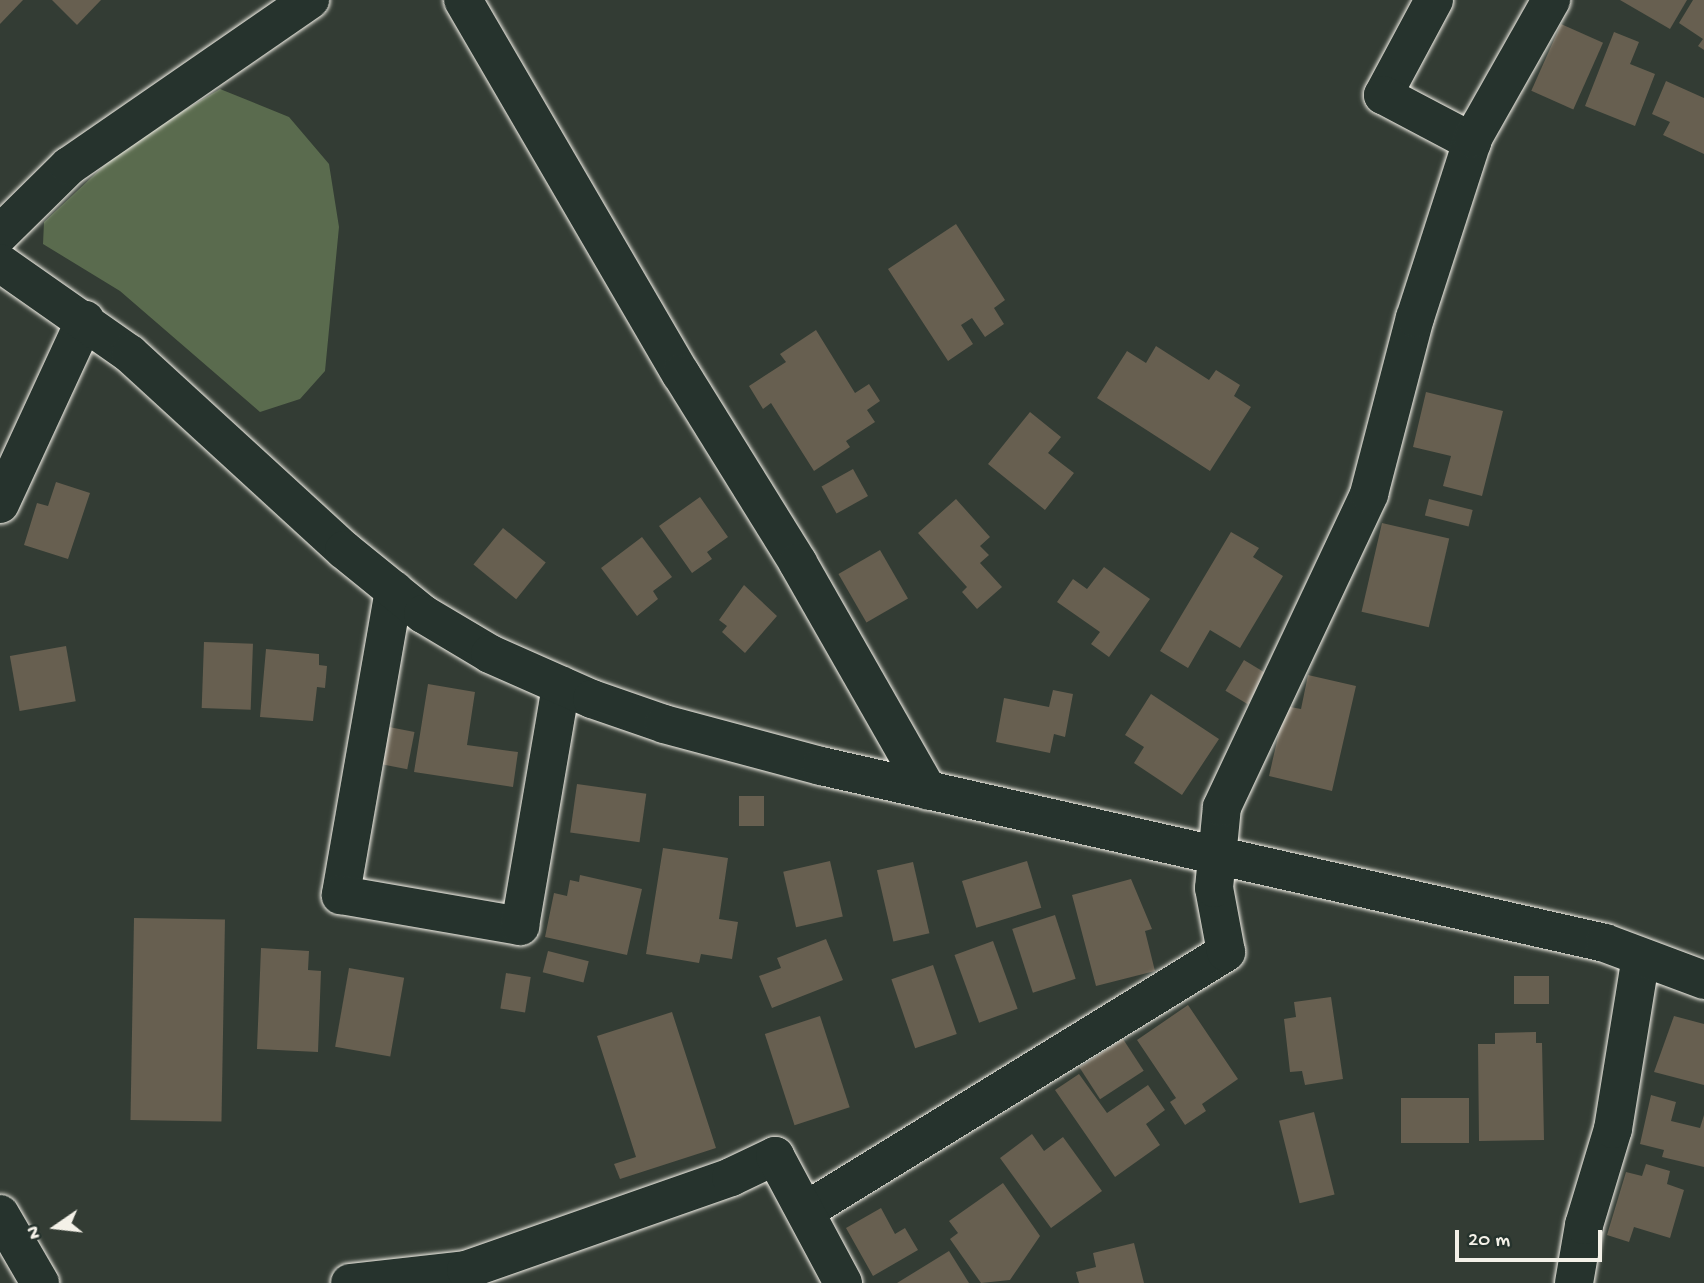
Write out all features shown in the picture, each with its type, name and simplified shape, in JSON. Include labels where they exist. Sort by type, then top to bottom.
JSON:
[{"type":"street","points":[[0,234],[69,166],[310,0]]},
{"type":"street","points":[[463,0],[681,374],[804,574],[928,791]]},
{"type":"street","points":[[1434,0],[1383,95],[1472,142]]},
{"type":"street","points":[[807,1210],[1226,952],[1214,887],[1222,807],[1369,494],[1415,318],[1472,142],[1551,0]]},
{"type":"street","points":[[0,263],[130,354],[423,614],[490,654],[561,685],[664,724],[928,791],[1217,852],[1605,943],[1704,980]]},
{"type":"street","points":[[0,504],[85,320]]},
{"type":"street","points":[[394,590],[341,895],[520,926],[561,685]]},
{"type":"street","points":[[1574,1283],[1584,1224],[1613,1129],[1641,957]]},
{"type":"street","points":[[350,1283],[466,1270],[731,1177],[775,1156],[807,1210],[843,1283]]},
{"type":"street","points":[[0,1214],[40,1283]]},
{"type":"green space","points":[[220,89],[289,117],[329,164],[339,227],[325,371],[300,399],[260,412],[120,291],[43,244],[44,222],[126,145]]},
{"type":"building","points":[[0,0],[23,0],[0,24]]},
{"type":"building","points":[[52,0],[101,0],[77,25]]},
{"type":"building","points":[[1620,0],[1687,0],[1670,29]]},
{"type":"building","points":[[1693,0],[1704,0],[1704,50],[1698,46],[1703,39],[1679,23]]},
{"type":"building","points":[[1561,24],[1603,43],[1573,109],[1531,91]]},
{"type":"building","points":[[1614,32],[1639,42],[1630,64],[1655,74],[1635,126],[1585,106]]},
{"type":"building","points":[[1666,81],[1704,98],[1704,154],[1663,135],[1670,122],[1652,114]]},
{"type":"building","points":[[956,224],[1005,300],[994,308],[1004,324],[985,337],[972,318],[961,325],[973,344],[948,361],[888,269]]},
{"type":"building","points":[[816,330],[855,393],[869,384],[880,401],[867,410],[875,422],[846,441],[850,447],[814,471],[771,403],[763,409],[749,386],[786,362],[780,354]]},
{"type":"building","points":[[1156,346],[1209,380],[1216,370],[1240,385],[1234,396],[1251,407],[1210,471],[1097,398],[1127,351],[1146,363]]},
{"type":"building","points":[[1426,392],[1503,411],[1482,496],[1443,486],[1451,456],[1413,447]]},
{"type":"building","points":[[1030,412],[1061,437],[1048,453],[1074,473],[1045,510],[988,464]]},
{"type":"building","points":[[853,469],[868,496],[837,514],[822,486]]},
{"type":"building","points":[[56,482],[90,493],[68,559],[24,545],[37,503],[48,506]]},
{"type":"building","points":[[700,497],[728,537],[707,552],[712,559],[692,573],[659,526]]},
{"type":"building","points":[[956,499],[990,537],[980,546],[989,555],[980,563],[1002,587],[977,609],[962,592],[967,587],[918,533]]},
{"type":"building","points":[[1429,499],[1473,510],[1469,526],[1425,515]]},
{"type":"building","points":[[1382,523],[1449,539],[1429,627],[1362,612]]},
{"type":"building","points":[[503,528],[546,563],[516,599],[473,565]]},
{"type":"building","points":[[1231,532],[1259,548],[1253,557],[1283,576],[1240,648],[1210,630],[1188,668],[1160,651]]},
{"type":"building","points":[[642,537],[672,577],[653,591],[658,599],[637,616],[601,568]]},
{"type":"building","points":[[880,550],[908,598],[866,622],[838,574]]},
{"type":"building","points":[[1104,567],[1150,599],[1109,657],[1091,644],[1100,632],[1057,602],[1073,579],[1087,589]]},
{"type":"building","points":[[744,585],[777,616],[745,653],[722,632],[727,626],[719,620]]},
{"type":"building","points":[[204,642],[253,644],[251,710],[202,708]]},
{"type":"building","points":[[66,646],[76,701],[20,711],[10,656]]},
{"type":"building","points":[[266,649],[319,654],[319,665],[327,666],[325,688],[317,687],[313,721],[260,717]]},
{"type":"building","points":[[1244,660],[1266,673],[1248,704],[1225,691]]},
{"type":"building","points":[[1308,675],[1356,686],[1332,791],[1269,776],[1285,706],[1301,709]]},
{"type":"building","points":[[428,684],[475,692],[467,745],[518,752],[513,787],[414,772]]},
{"type":"building","points":[[1053,690],[1073,694],[1065,737],[1054,734],[1050,753],[996,742],[1004,698],[1049,707]]},
{"type":"building","points":[[1151,694],[1219,739],[1182,795],[1134,763],[1144,747],[1125,735]]},
{"type":"building","points":[[389,727],[415,732],[407,769],[382,764]]},
{"type":"building","points":[[577,784],[646,794],[639,842],[570,833]]},
{"type":"building","points":[[739,796],[764,796],[764,826],[739,826]]},
{"type":"building","points":[[663,848],[728,858],[719,919],[738,922],[732,959],[701,954],[699,963],[646,954]]},
{"type":"building","points":[[830,861],[843,917],[796,927],[783,872]]},
{"type":"building","points":[[1027,861],[1041,908],[976,928],[962,881]]},
{"type":"building","points":[[913,862],[929,933],[893,941],[877,870]]},
{"type":"building","points":[[580,875],[642,889],[627,955],[545,937],[554,893],[567,896],[570,880],[579,882]]},
{"type":"building","points":[[1131,879],[1152,929],[1145,931],[1155,971],[1096,986],[1072,895]]},
{"type":"building","points":[[1055,915],[1076,979],[1033,993],[1012,929]]},
{"type":"building","points":[[134,918],[225,920],[221,1122],[130,1120]]},
{"type":"building","points":[[826,939],[843,980],[772,1008],[759,976],[781,968],[777,958]]},
{"type":"building","points":[[993,941],[1018,1009],[979,1023],[954,955]]},
{"type":"building","points":[[261,948],[309,951],[308,970],[321,971],[318,1052],[257,1049]]},
{"type":"building","points":[[548,951],[589,961],[583,983],[543,972]]},
{"type":"building","points":[[933,965],[957,1034],[915,1048],[891,979]]},
{"type":"building","points":[[349,968],[404,978],[390,1057],[335,1047]]},
{"type":"building","points":[[506,973],[531,977],[525,1012],[500,1009]]},
{"type":"building","points":[[1514,976],[1549,976],[1549,1004],[1514,1004]]},
{"type":"building","points":[[1331,997],[1343,1079],[1305,1085],[1302,1071],[1290,1072],[1284,1019],[1296,1017],[1294,1002]]},
{"type":"building","points":[[1188,1005],[1238,1079],[1202,1104],[1206,1111],[1185,1125],[1170,1102],[1176,1098],[1137,1040]]},
{"type":"building","points":[[672,1012],[716,1148],[620,1179],[614,1164],[636,1157],[597,1036]]},
{"type":"building","points":[[820,1016],[850,1107],[795,1125],[765,1034]]},
{"type":"building","points":[[1674,1016],[1704,1024],[1704,1085],[1654,1072]]},
{"type":"building","points":[[1536,1032],[1536,1043],[1542,1043],[1544,1140],[1479,1141],[1478,1044],[1495,1044],[1495,1033]]},
{"type":"building","points":[[1123,1039],[1144,1071],[1100,1099],[1079,1067]]},
{"type":"building","points":[[1079,1074],[1107,1113],[1148,1085],[1165,1110],[1146,1124],[1160,1145],[1115,1177],[1055,1090]]},
{"type":"building","points":[[1651,1095],[1676,1102],[1671,1121],[1700,1128],[1704,1115],[1704,1167],[1662,1157],[1664,1150],[1640,1144]]},
{"type":"building","points":[[1401,1098],[1469,1098],[1469,1143],[1401,1143]]},
{"type":"building","points":[[1314,1112],[1335,1194],[1300,1203],[1279,1121]]},
{"type":"building","points":[[1032,1134],[1044,1151],[1063,1137],[1102,1191],[1051,1228],[1000,1158]]},
{"type":"building","points":[[1646,1164],[1670,1171],[1667,1184],[1684,1190],[1670,1238],[1634,1227],[1629,1242],[1607,1235],[1626,1172],[1642,1176]]},
{"type":"building","points":[[1003,1183],[1040,1236],[1010,1280],[981,1283],[950,1239],[958,1233],[949,1221]]},
{"type":"building","points":[[881,1208],[895,1234],[905,1228],[918,1250],[873,1276],[846,1228]]},
{"type":"building","points":[[1134,1243],[1144,1283],[1079,1283],[1076,1272],[1096,1267],[1093,1253]]},
{"type":"building","points":[[949,1251],[969,1283],[897,1283]]}]
